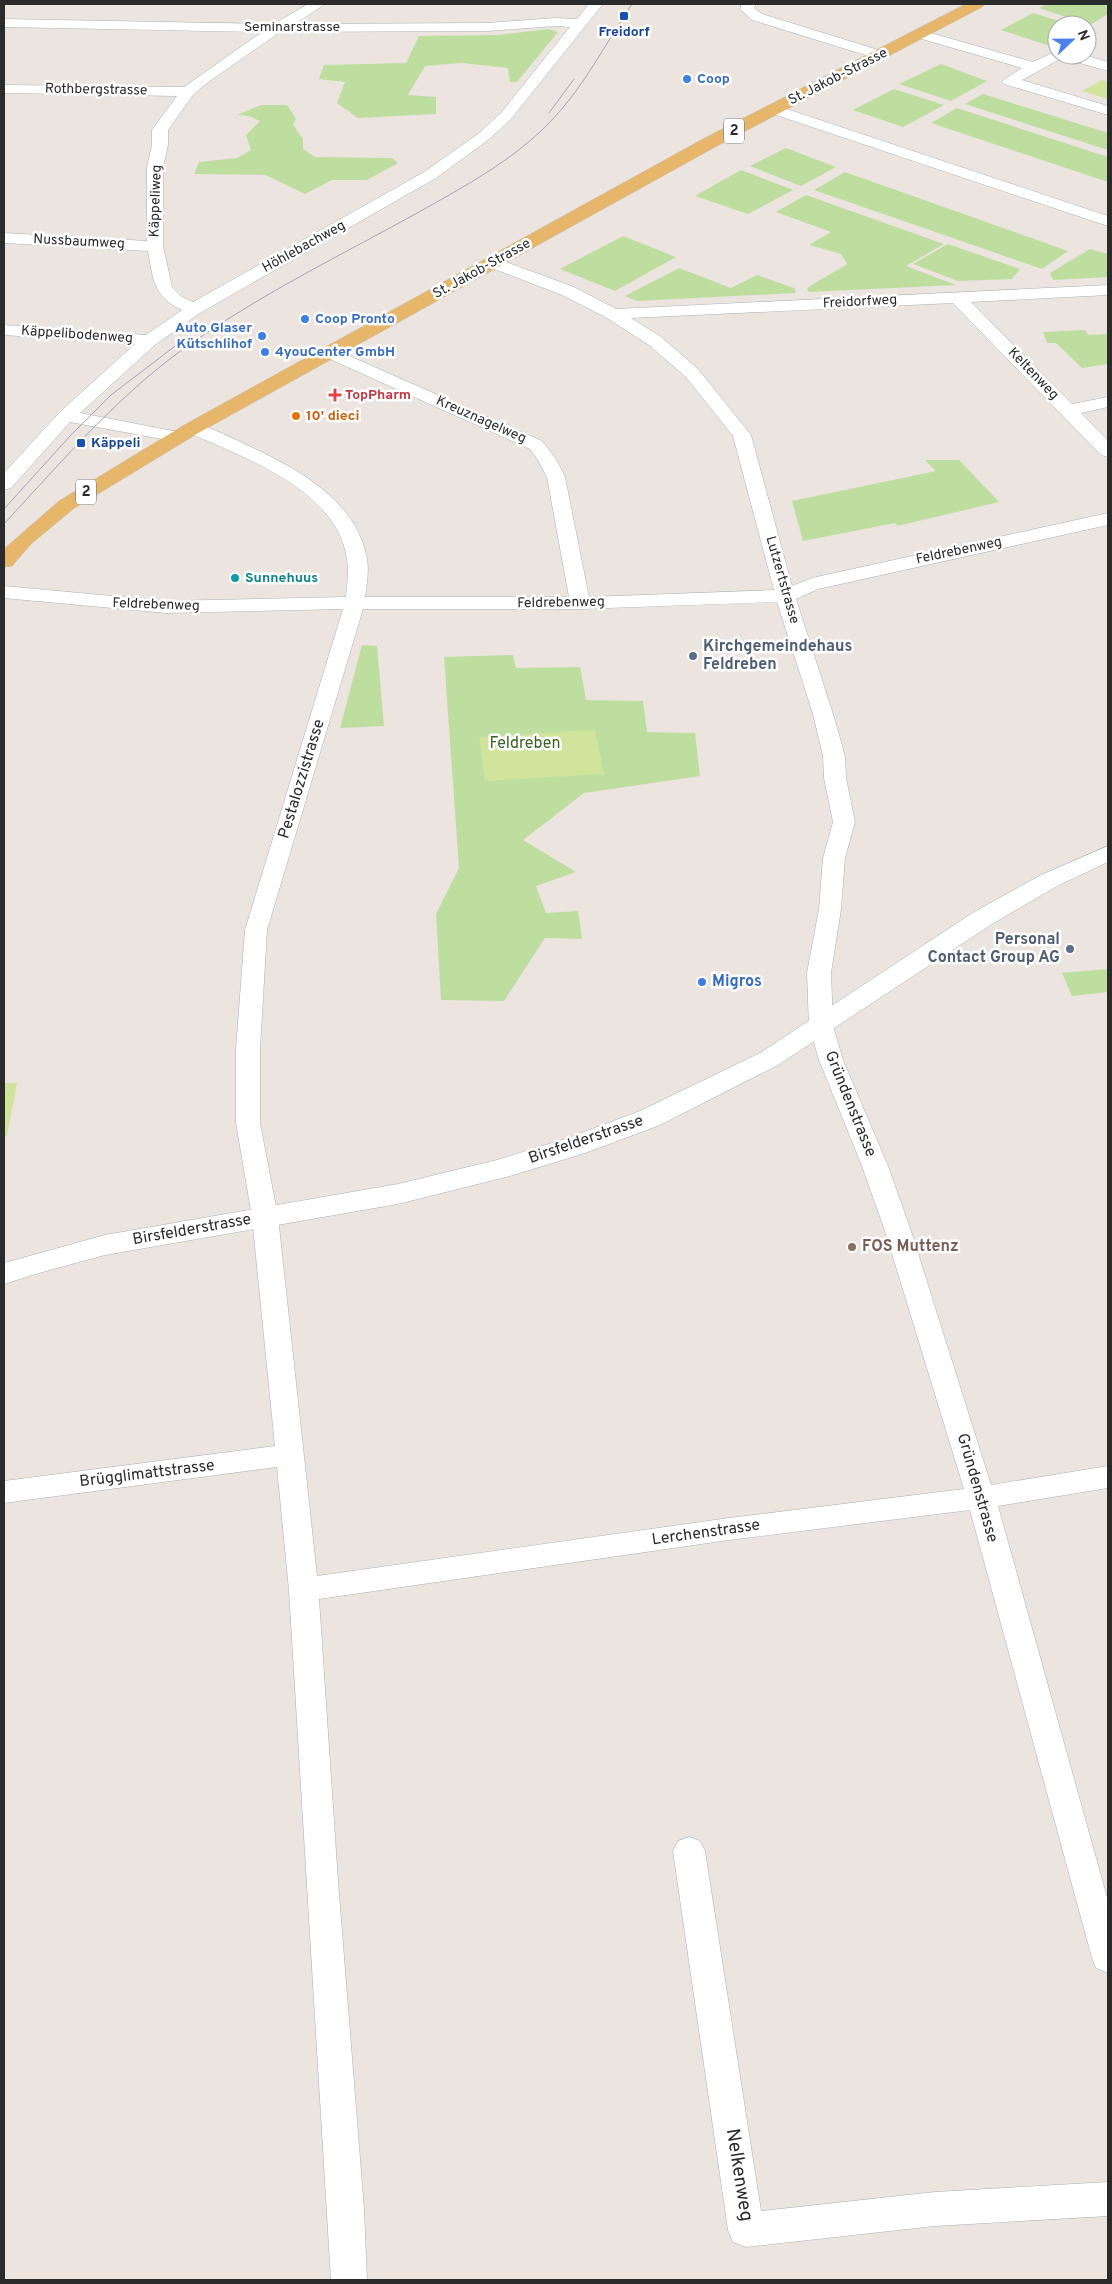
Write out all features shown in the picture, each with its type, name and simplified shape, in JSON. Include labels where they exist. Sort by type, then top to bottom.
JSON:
[{"type":"main road","name":"St. Jakob-Strasse","points":[[4,561],[24,540],[66,505],[186,432],[709,144],[976,4]]},
{"type":"main road","name":"Birsfelderstrasse","points":[[4,1274],[32,1264],[105,1245],[398,1194],[500,1169],[575,1146],[661,1113],[769,1059],[983,918],[1050,880],[1108,853]]},
{"type":"street","name":"Käppeliweg","points":[[194,309],[176,301],[164,288],[155,246],[155,167],[160,145],[160,130],[188,92],[199,82],[277,28],[318,4]]},
{"type":"street","name":"Höhlebachweg","points":[[4,484],[66,416],[150,340],[194,309],[430,175],[458,156],[506,116],[596,4]]},
{"type":"street","points":[[749,4],[747,8],[757,17],[880,56]]},
{"type":"street","name":"Seminarstrasse","points":[[4,23],[277,28],[487,28],[555,22],[581,24]]},
{"type":"street","points":[[920,34],[1034,67]]},
{"type":"street","points":[[1047,60],[1009,81],[1108,111]]},
{"type":"street","name":"Rothbergstrasse","points":[[4,89],[188,92]]},
{"type":"street","points":[[775,110],[1108,221]]},
{"type":"street","name":"Nussbaumweg","points":[[4,238],[155,246]]},
{"type":"street","name":"Lutzertstrasse","points":[[495,262],[568,291],[613,314],[654,341],[692,373],[742,435],[785,596],[823,714],[834,756],[835,778],[844,822],[834,858],[829,918],[819,974],[821,1026]]},
{"type":"street","name":"Freidorfweg","points":[[613,314],[1108,290]]},
{"type":"street","name":"Keltenweg","points":[[957,297],[1108,451]]},
{"type":"street","name":"Käppelibodenweg","points":[[4,330],[150,340]]},
{"type":"street","name":"Kreuznagelweg","points":[[329,352],[536,445],[547,459],[556,477],[580,603]]},
{"type":"street","points":[[1067,410],[1108,402]]},
{"type":"street","name":"Pestalozzistrasse","points":[[66,416],[186,432],[289,472],[315,492],[336,514],[349,534],[357,555],[355,603],[256,930],[248,1040],[248,1123],[265,1217],[304,1590],[322,1881],[346,2209],[349,2280]]},
{"type":"street","name":"Feldrebenweg","points":[[4,592],[166,607],[355,603],[580,603],[785,596],[812,584],[1108,519]]},
{"type":"street","name":"Gründenstrasse","points":[[821,1026],[830,1060],[875,1166],[898,1231],[980,1498],[1108,1958]]},
{"type":"street","name":"Brügglimattstrasse","points":[[4,1492],[290,1455]]},
{"type":"street","name":"Lerchenstrasse","points":[[304,1590],[730,1529],[980,1498],[1108,1477]]},
{"type":"street","name":"Nelkenweg","points":[[689,1851],[746,2230],[935,2209],[1108,2199]]},
{"type":"green space","points":[[1047,4],[1108,4],[1108,14],[1097,21],[1097,15],[1060,15],[1039,8]]},
{"type":"green space","points":[[1033,13],[1047,17],[1047,45],[1001,30]]},
{"type":"green space","points":[[549,29],[558,32],[517,82],[510,82],[508,68],[462,63],[425,66],[408,95],[436,97],[436,114],[358,118],[337,103],[345,82],[319,79],[324,65],[406,63],[419,36],[498,35]]},
{"type":"green space","points":[[941,64],[987,81],[951,101],[899,84]]},
{"type":"green space","points":[[1102,80],[1108,82],[1108,99],[1082,91]]},
{"type":"green space","points":[[894,89],[944,105],[903,127],[853,110]]},
{"type":"green space","points":[[983,94],[1108,133],[1108,150],[965,104]]},
{"type":"green space","points":[[261,105],[287,105],[296,119],[293,125],[303,139],[303,149],[315,157],[392,158],[398,163],[367,180],[332,180],[305,194],[266,175],[194,174],[199,162],[237,158],[251,150],[246,135],[260,121],[249,116],[237,115]]},
{"type":"green space","points":[[957,108],[1108,157],[1108,182],[931,123]]},
{"type":"green space","points":[[786,148],[836,167],[801,186],[750,166]]},
{"type":"green space","points":[[741,170],[793,190],[748,214],[695,196]]},
{"type":"green space","points":[[845,172],[1068,251],[1042,269],[814,190]]},
{"type":"green space","points":[[806,195],[944,244],[906,266],[956,285],[809,292],[807,288],[847,264],[841,254],[809,245],[831,232],[776,212]]},
{"type":"green space","points":[[623,236],[676,257],[615,291],[560,269]]},
{"type":"green space","points":[[948,244],[1020,269],[1012,279],[958,281],[913,264]]},
{"type":"green space","points":[[1090,249],[1108,254],[1108,277],[1053,280],[1050,273]]},
{"type":"green space","points":[[679,268],[731,288],[757,275],[794,288],[796,293],[637,301],[625,296]]},
{"type":"green space","points":[[1085,330],[1088,335],[1108,334],[1108,364],[1082,368],[1056,343],[1047,343],[1043,332]]},
{"type":"green space","points":[[925,460],[959,460],[999,502],[897,526],[895,523],[803,541],[792,501],[936,471]]},
{"type":"green space","points":[[362,645],[377,646],[384,726],[340,728]]},
{"type":"green space","name":"Feldreben","points":[[513,655],[516,668],[580,667],[586,700],[643,701],[647,732],[695,733],[700,776],[584,793],[523,840],[576,872],[536,886],[546,913],[578,911],[582,939],[545,938],[504,1001],[441,1000],[436,914],[459,868],[444,657]]},
{"type":"green space","points":[[595,730],[604,774],[485,781],[479,737]]},
{"type":"green space","points":[[1108,969],[1108,992],[1072,996],[1062,973]]},
{"type":"green space","points":[[4,1083],[17,1083],[7,1136],[4,1136]]},
{"type":"tram line","points":[[4,524],[120,401],[145,379],[199,338],[252,304],[454,192],[504,161],[535,137],[573,96],[632,4]]},
{"type":"tram line","points":[[549,113],[574,79]]},
{"type":"tram line","points":[[4,509],[70,436],[111,395],[187,337]]},
{"type":"place","name":"Freidorf","points":[[624,16]]},
{"type":"place","name":"Coop","points":[[687,79]]},
{"type":"place","name":"Coop Pronto","points":[[305,319]]},
{"type":"place","name":"Auto Glaser Kütschlihof","points":[[262,336]]},
{"type":"place","name":"4youCenter GmbH","points":[[265,352]]},
{"type":"place","name":"TopPharm","points":[[335,395]]},
{"type":"place","name":"10' dieci","points":[[296,416]]},
{"type":"place","name":"Käppeli","points":[[81,443]]},
{"type":"place","name":"Sunnehuus","points":[[235,578]]},
{"type":"place","name":"Kirchgemeindehaus Feldreben","points":[[693,656]]},
{"type":"place","name":"Personal Contact Group AG","points":[[1070,949]]},
{"type":"place","name":"Migros","points":[[702,982]]},
{"type":"place","name":"FOS Muttenz","points":[[852,1247]]}]
